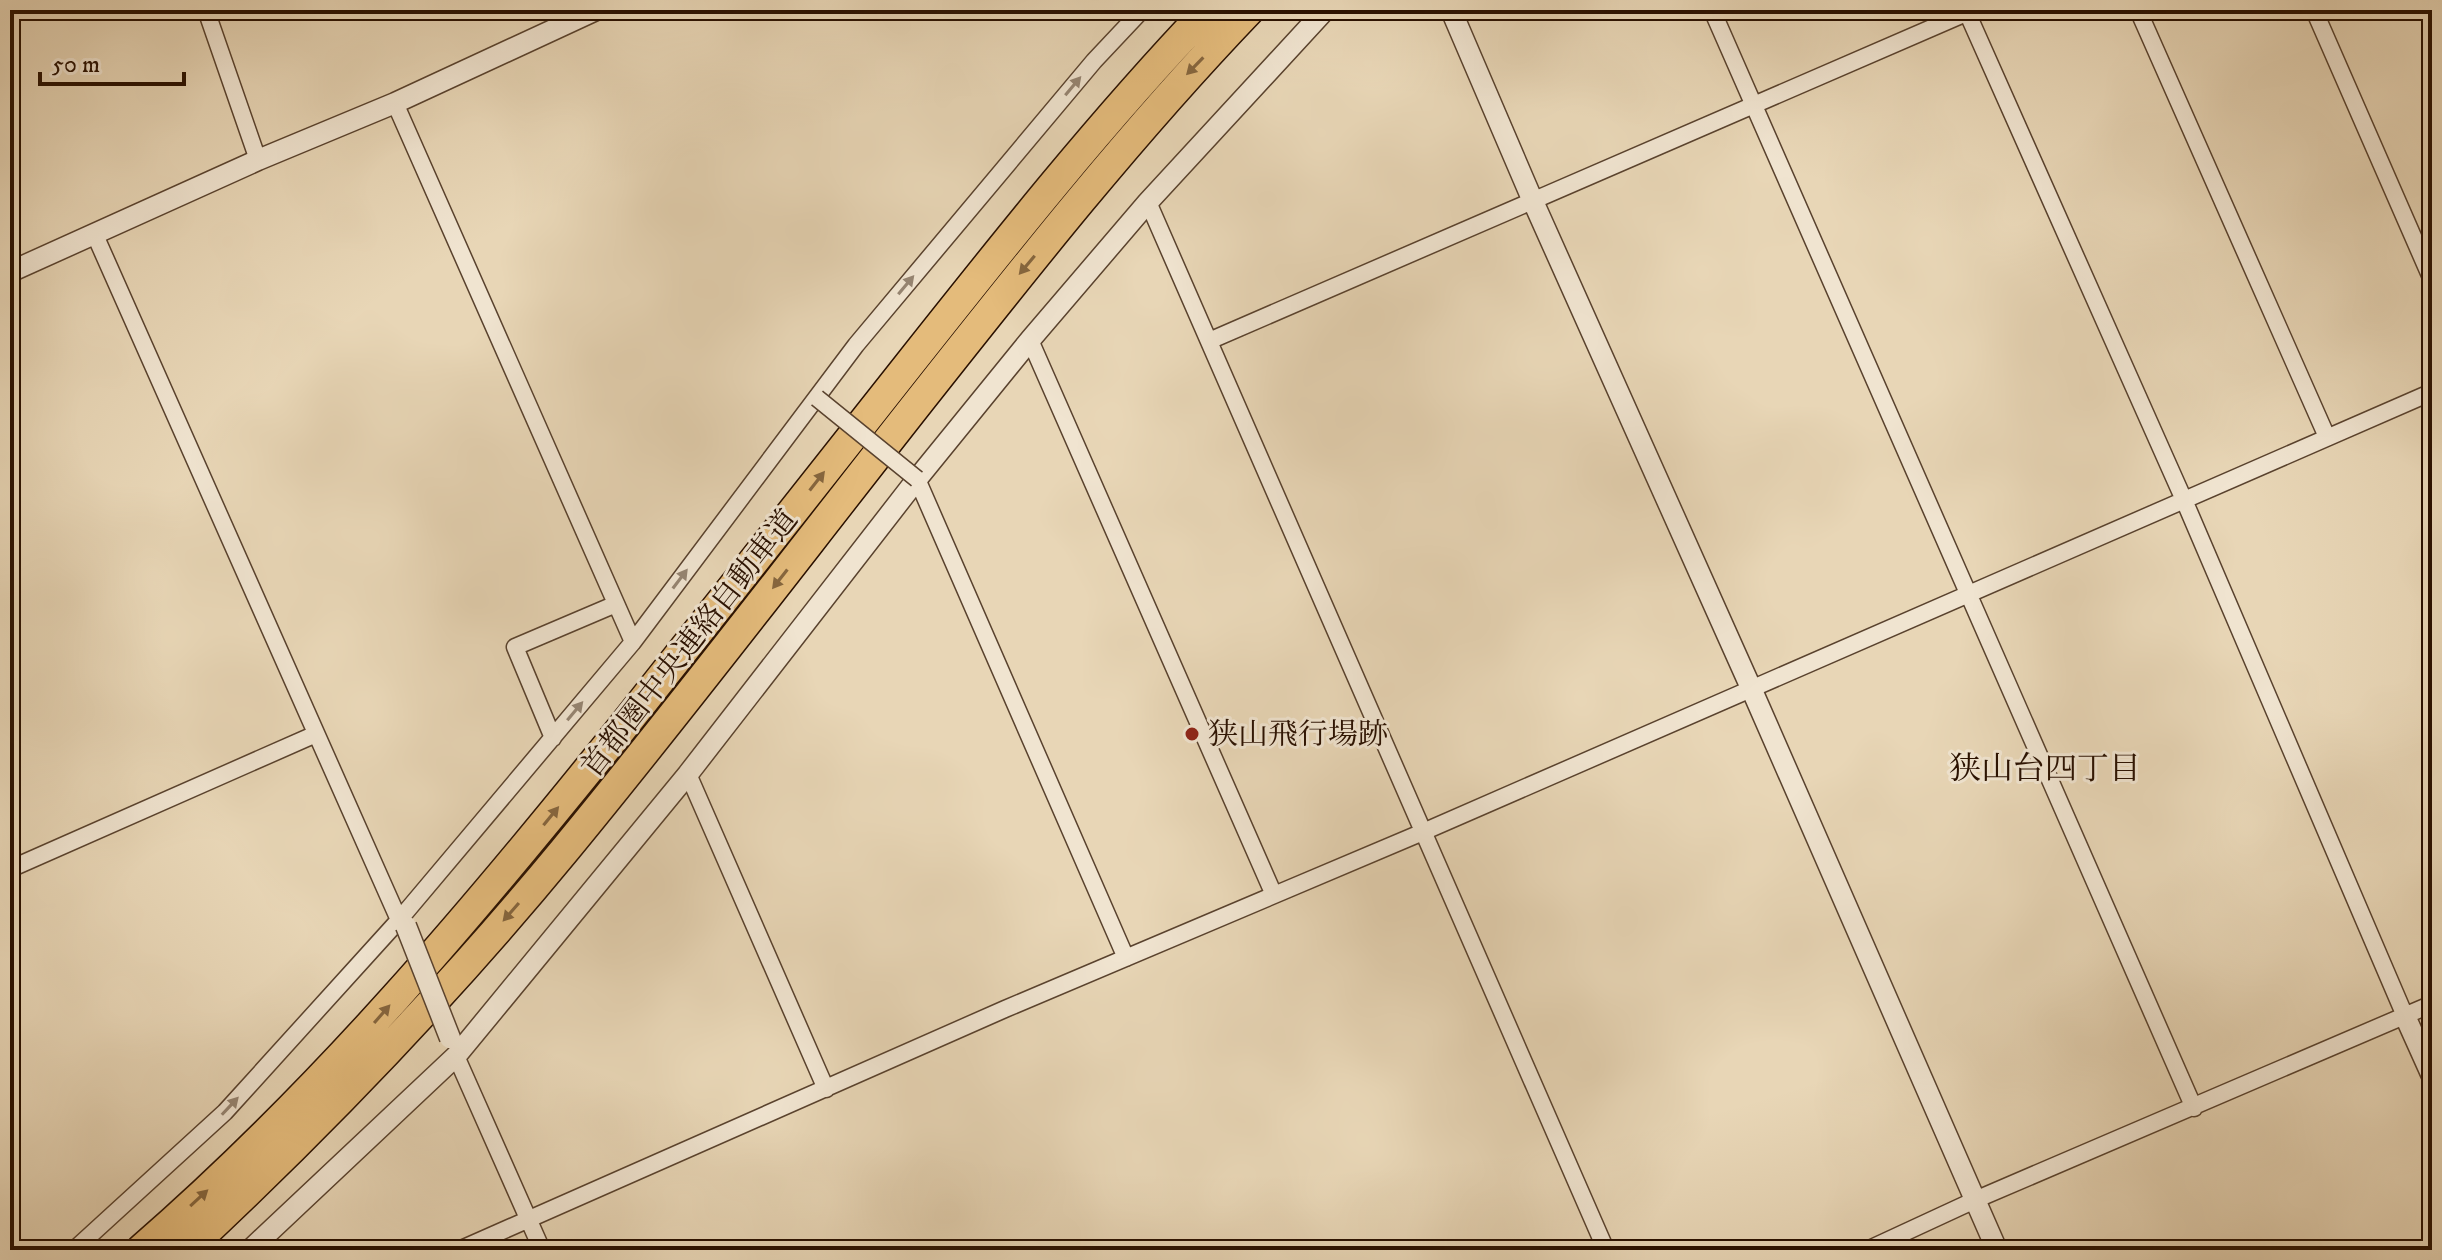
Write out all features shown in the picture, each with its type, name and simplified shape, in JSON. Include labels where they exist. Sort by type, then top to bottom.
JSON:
[{"type":"highway","name":"首都圏中央連絡自動車道","points":[[141,1250],[251,1150],[369,1029],[546,822],[997,253],[1157,63],[1208,10]]},
{"type":"highway","name":"首都圏中央連絡自動車道","points":[[186,1250],[269,1172],[391,1048],[562,853],[1019,275],[1178,84],[1249,10]]},
{"type":"street","points":[[206,10],[258,160]]},
{"type":"street","points":[[10,272],[258,160],[395,103],[596,10]]},
{"type":"street","points":[[74,1250],[225,1112],[402,923],[633,642],[856,345],[1094,61],[1142,10]]},
{"type":"street","points":[[250,1250],[453,1047],[688,774],[917,479],[1030,340],[1148,202],[1325,10]]},
{"type":"street","points":[[1451,10],[1997,1250]]},
{"type":"street","points":[[1712,10],[2194,1108]]},
{"type":"street","points":[[2138,10],[2327,437]]},
{"type":"street","points":[[2314,10],[2432,280]]},
{"type":"street","points":[[1209,341],[1969,11],[2432,1076]]},
{"type":"street","points":[[395,103],[633,642]]},
{"type":"street","points":[[1148,202],[1606,1250]]},
{"type":"street","points":[[95,235],[402,923],[542,1250]]},
{"type":"street","points":[[1030,340],[1274,895]]},
{"type":"street","points":[[459,1250],[2432,392]]},
{"type":"street","points":[[817,398],[917,479],[1126,958]]},
{"type":"street","points":[[553,738],[515,647],[616,604]]},
{"type":"street","points":[[10,869],[316,734]]},
{"type":"street","points":[[688,774],[826,1089]]},
{"type":"street","points":[[1867,1250],[1975,1200],[2432,1004]]},
{"type":"place","name":"狭山飛行場跡","points":[[1192,734]]},
{"type":"district","name":"狭山台四丁目","points":[[2045,768]]}]
